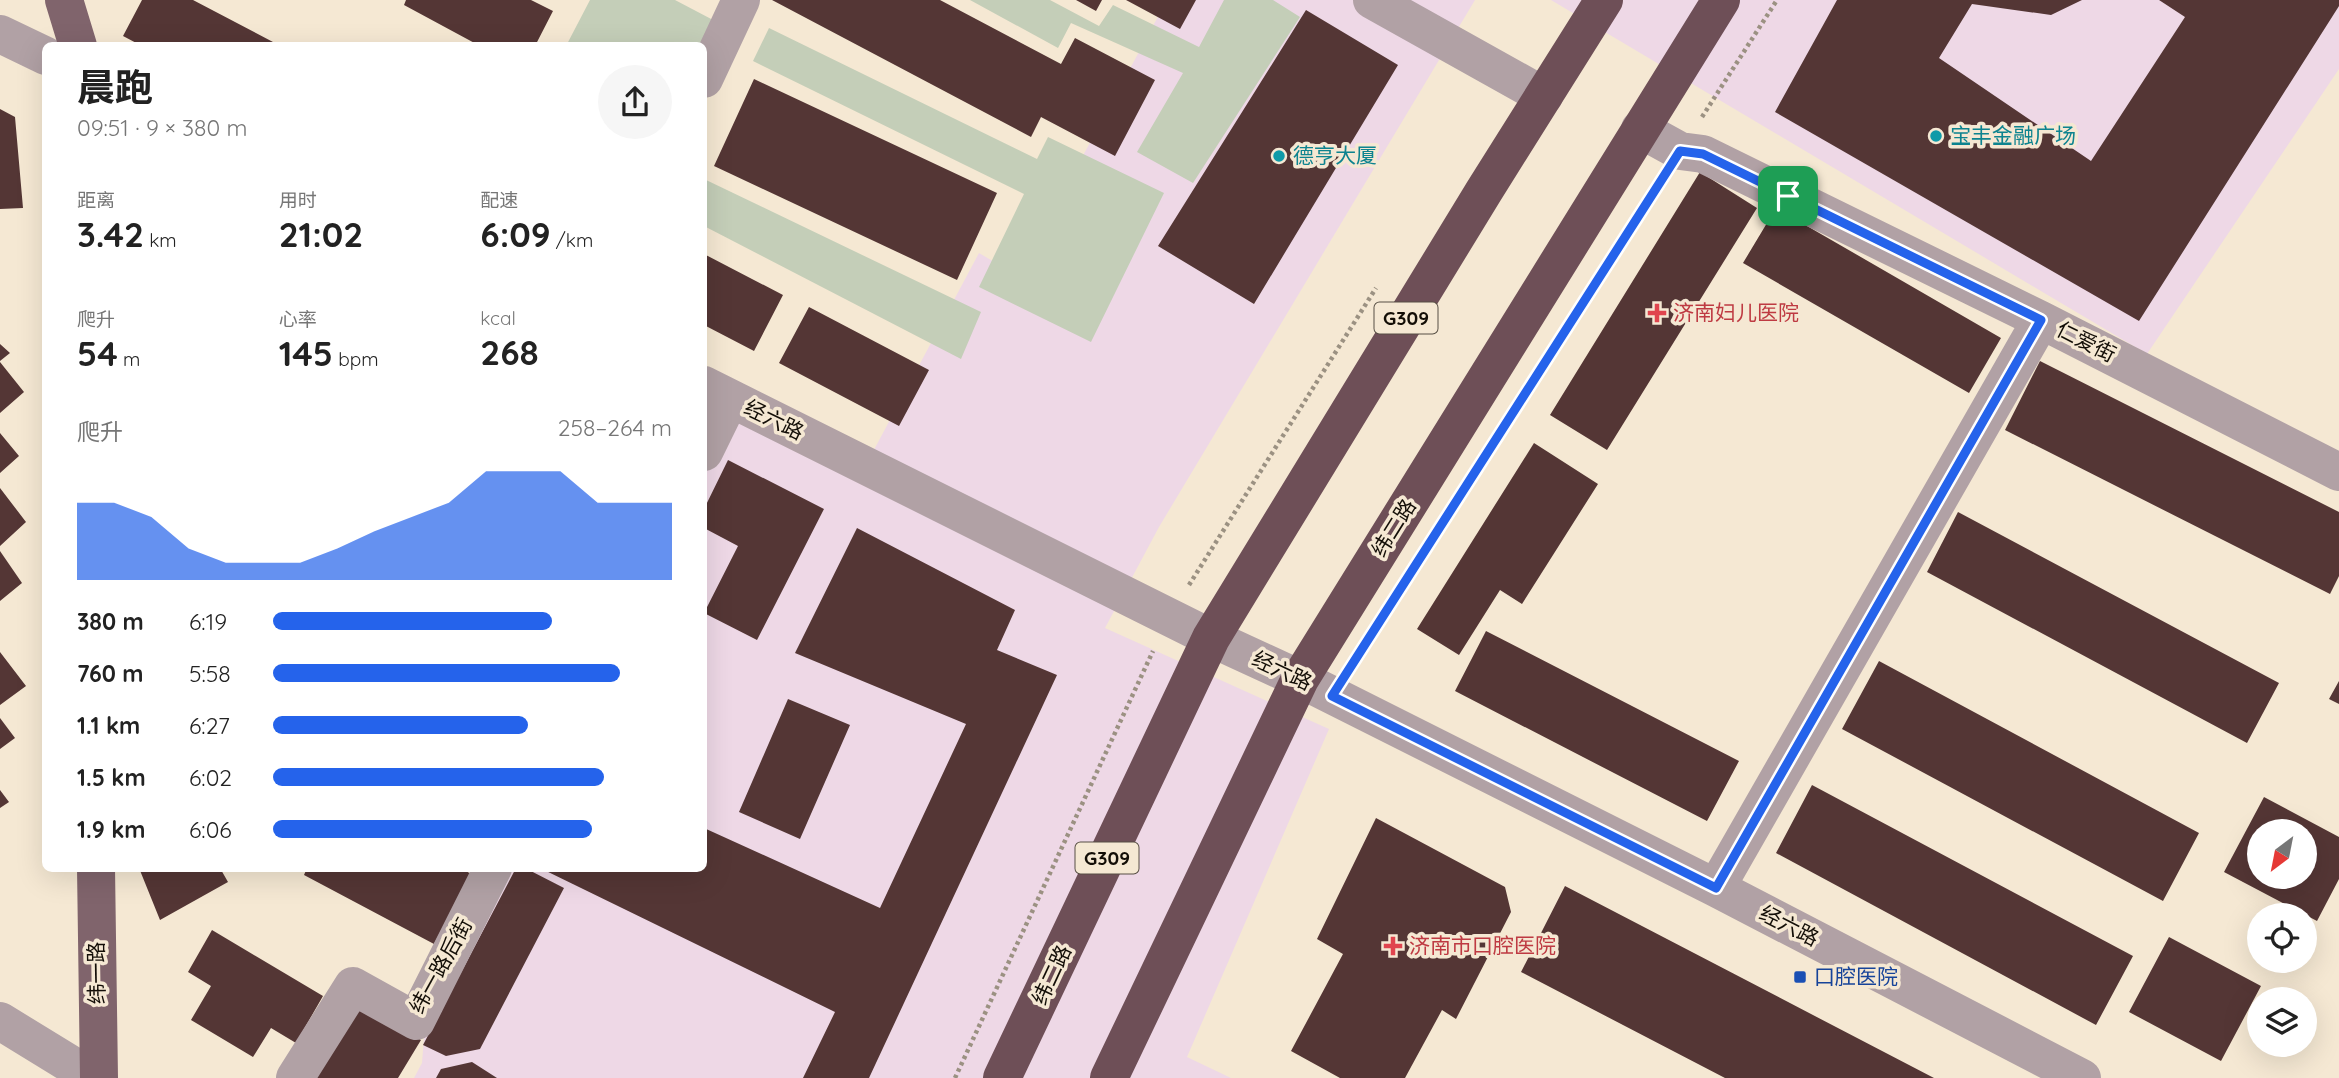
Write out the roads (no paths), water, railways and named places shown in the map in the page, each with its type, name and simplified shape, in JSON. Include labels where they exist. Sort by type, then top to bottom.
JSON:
[{"type":"highway","name":"纬二路","points":[[1002,1078],[1211,638],[1604,0]]},
{"type":"highway","name":"纬二路","points":[[1109,1078],[1300,679],[1721,0]]},
{"type":"main road","points":[[64,0],[77,42]]},
{"type":"main road","name":"纬一路","points":[[96,872],[99,1078]]},
{"type":"street","points":[[707,73],[741,0]]},
{"type":"street","points":[[1372,0],[1544,96]]},
{"type":"street","points":[[0,34],[42,54]]},
{"type":"street","name":"仁爱街","points":[[1640,130],[1680,151],[1703,154],[2041,320],[2339,472]]},
{"type":"street","points":[[1716,888],[2041,320]]},
{"type":"street","points":[[707,438],[717,392]]},
{"type":"street","name":"经六路","points":[[717,392],[1211,638],[1300,679],[1716,888],[2082,1078]]},
{"type":"street","name":"纬一路后街","points":[[295,1078],[353,986],[416,1021],[491,872]]},
{"type":"street","points":[[0,1021],[93,1078]]},
{"type":"place","name":"宝丰金融广场","points":[[1936,136]]},
{"type":"place","name":"德亨大厦","points":[[1279,156]]},
{"type":"place","name":"济南妇儿医院","points":[[1657,313]]},
{"type":"place","name":"济南市口腔医院","points":[[1393,946]]},
{"type":"place","name":"口腔医院","points":[[1800,977]]}]
